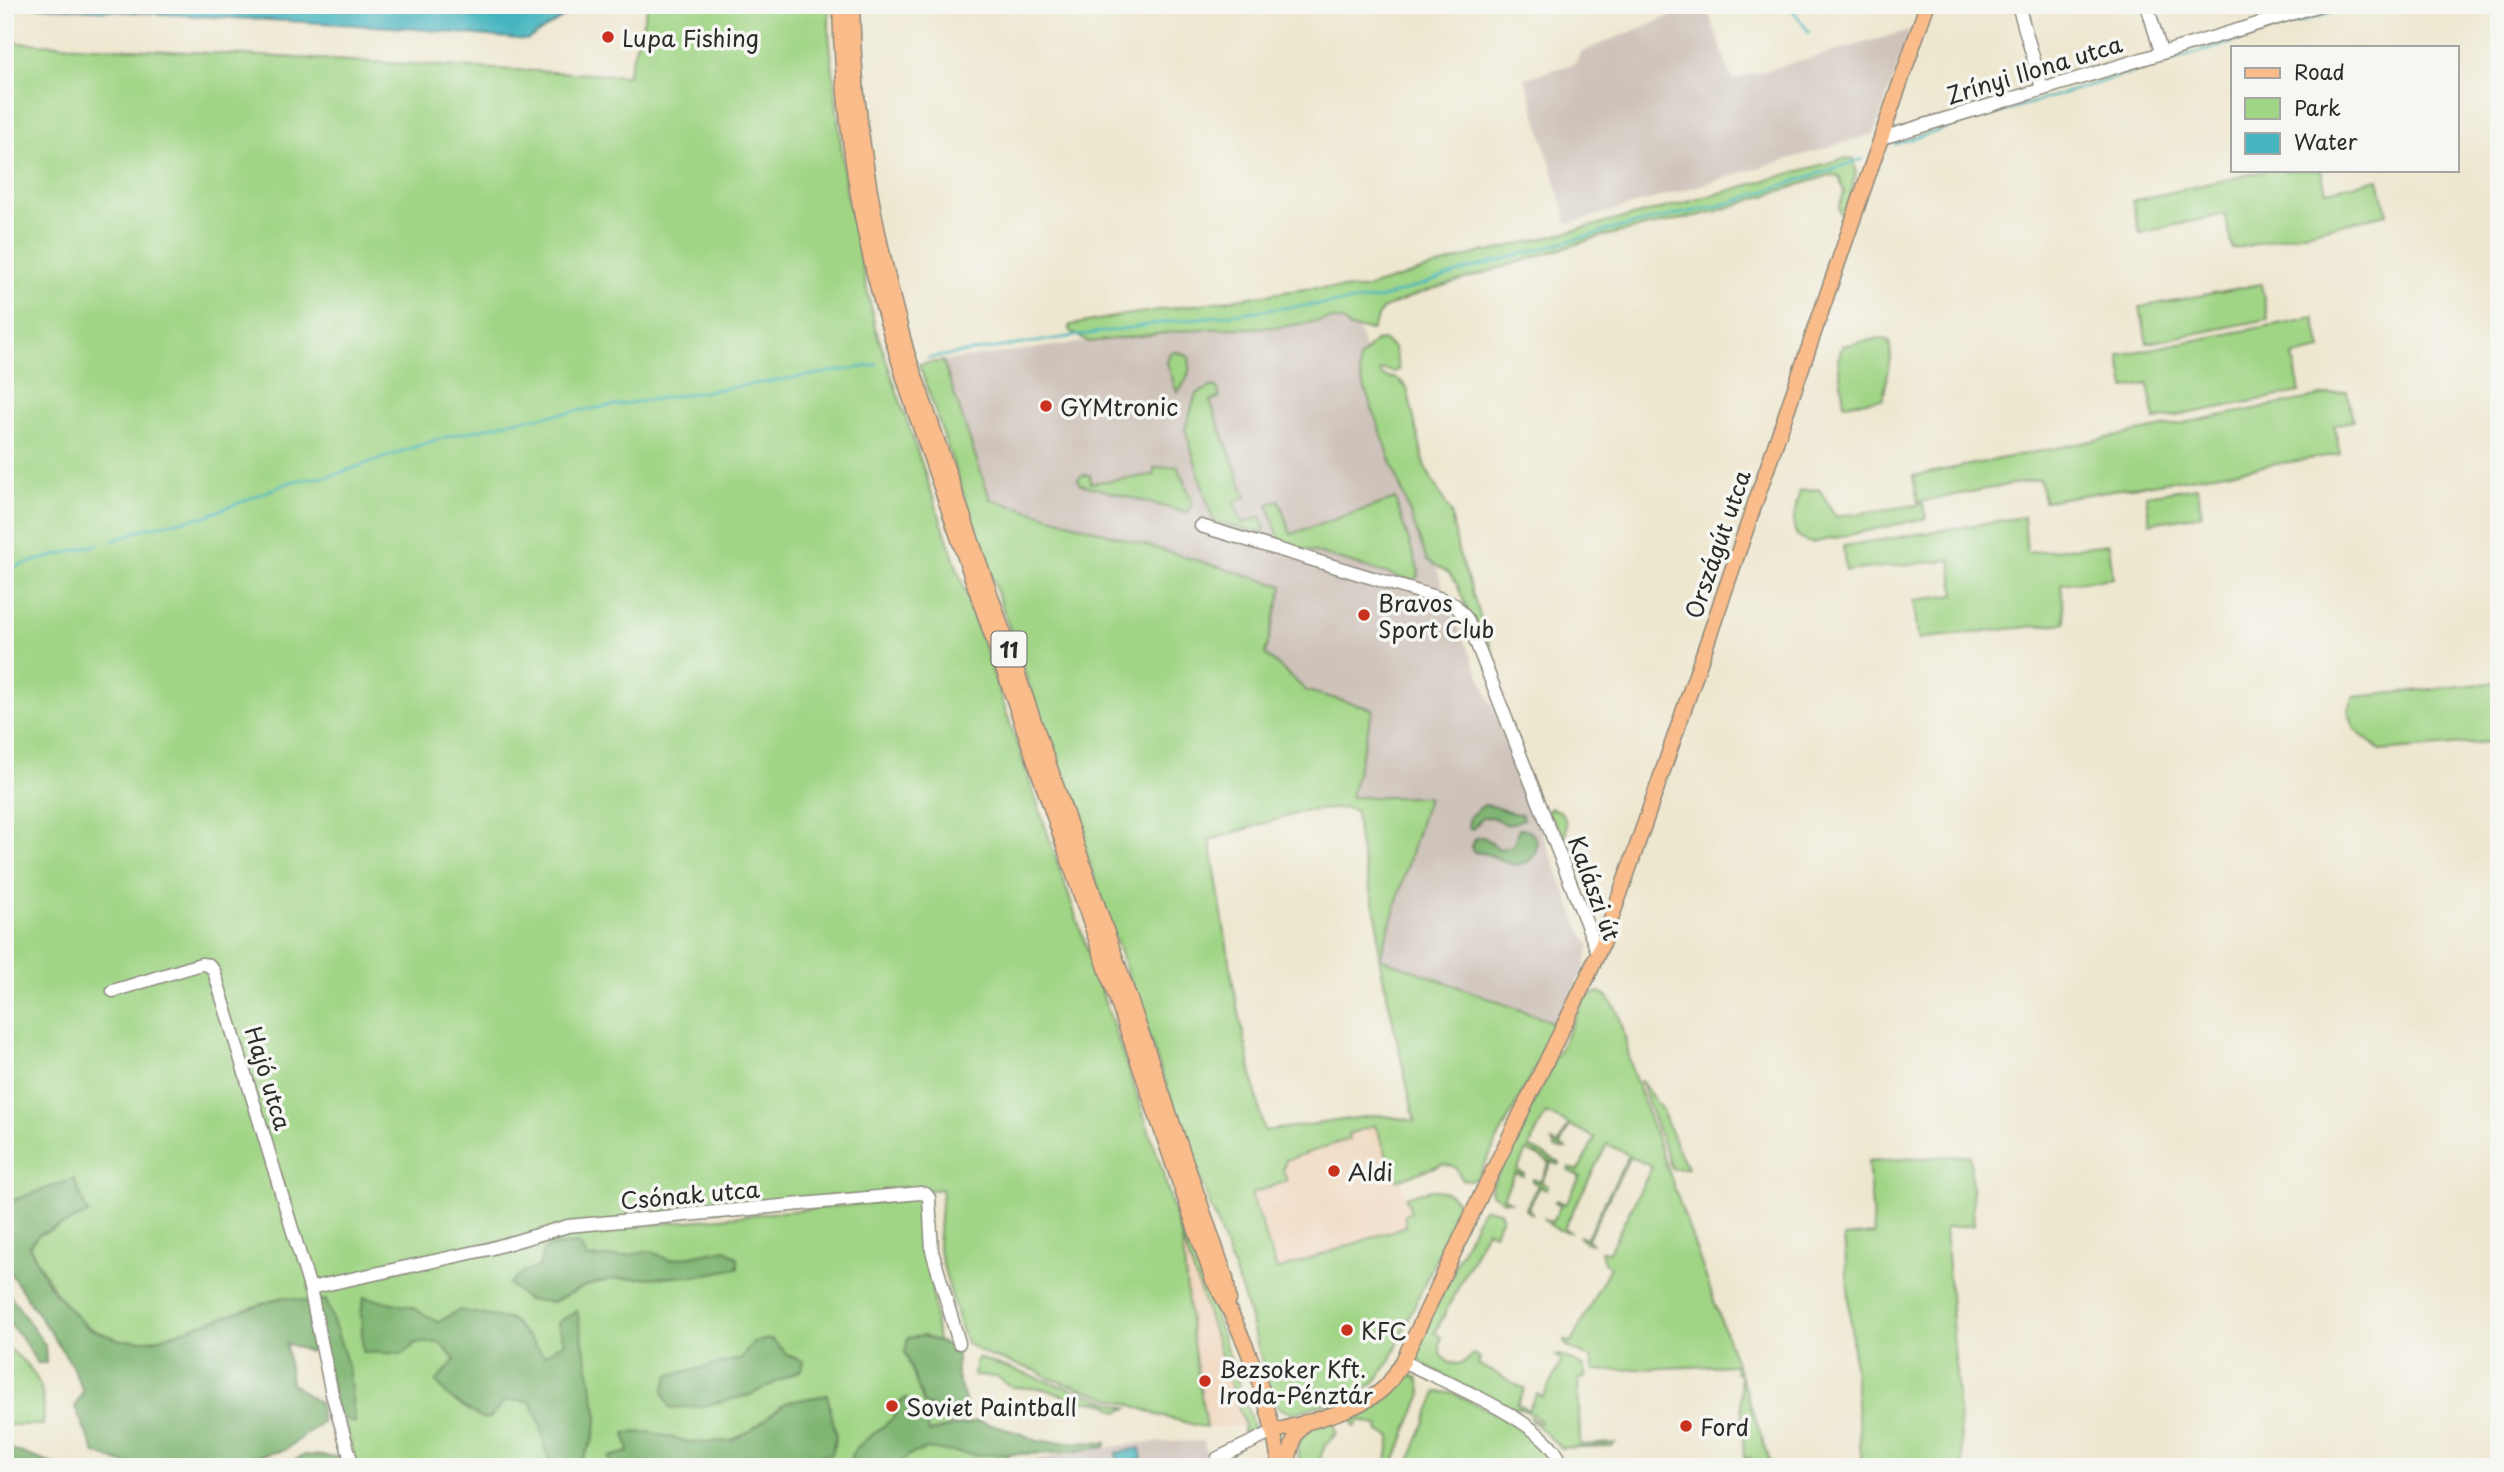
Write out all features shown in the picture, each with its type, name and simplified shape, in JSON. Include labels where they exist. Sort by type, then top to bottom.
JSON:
[{"type":"main road","name":"11","points":[[839,5],[841,61],[855,181],[885,315],[923,434],[1213,1280],[1230,1309],[1259,1385],[1280,1467]]},
{"type":"main road","name":"11","points":[[852,5],[856,100],[869,189],[883,260],[907,353],[1226,1278],[1230,1309]]},
{"type":"main road","name":"Országút utca","points":[[1598,953],[1927,5]]},
{"type":"main road","name":"Kalászi út","points":[[1273,1432],[1373,1397],[1386,1387],[1403,1361],[1480,1195],[1598,953]]},
{"type":"main road","points":[[1286,1467],[1295,1436],[1306,1421]]},
{"type":"street","points":[[2018,5],[2042,88]]},
{"type":"street","points":[[2147,5],[2161,52]]},
{"type":"street","name":"Zrínyi Ilona utca","points":[[1880,144],[2280,11],[2320,5]]},
{"type":"street","name":"Kalászi út","points":[[1200,526],[1442,599],[1462,611],[1598,953]]},
{"type":"street","name":"Hajó utca","points":[[113,991],[201,964],[209,965],[214,971],[311,1294],[332,1394],[353,1467]]},
{"type":"street","name":"Csónak utca","points":[[311,1294],[568,1226],[920,1193],[929,1198],[932,1251],[959,1343]]},
{"type":"street","points":[[1403,1361],[1517,1417],[1541,1434],[1551,1445],[1561,1458],[1562,1467]]},
{"type":"street","points":[[1220,1467],[1218,1458],[1273,1432]]},
{"type":"shaded area","points":[[1698,5],[1706,5],[1732,80],[1910,30],[1874,134],[1568,224],[1525,78],[1576,63],[1580,52]]},
{"type":"shaded area","points":[[1351,306],[1451,611],[1480,676],[1581,931],[1590,945],[1585,966],[1558,1024],[1379,958],[1428,797],[1351,797],[1372,709],[1307,691],[1265,653],[1283,586],[990,499],[943,361]]},
{"type":"shaded area","points":[[1376,1125],[1397,1180],[1400,1179],[1411,1212],[1405,1218],[1406,1226],[1276,1270],[1250,1193],[1287,1181],[1283,1170],[1286,1160],[1348,1139],[1347,1134]]},
{"type":"shaded area","points":[[1182,1240],[1244,1426],[1206,1428],[1190,1322]]},
{"type":"shaded area","points":[[1204,1441],[1209,1467],[1009,1467],[1009,1464],[1136,1443]]},
{"type":"green space","points":[[648,5],[829,5],[829,34],[846,191],[875,327],[1160,1163],[1182,1240],[1190,1322],[1206,1428],[1157,1415],[1049,1378],[1037,1371],[989,1356],[968,1344],[961,1330],[938,1247],[942,1189],[744,1207],[535,1234],[308,1286],[311,1302],[219,1321],[161,1338],[131,1341],[110,1337],[92,1329],[76,1316],[50,1283],[29,1245],[38,1235],[88,1214],[5,1203],[5,42],[627,76]]},
{"type":"green space","points":[[1846,158],[1854,159],[1856,171],[1849,204],[1844,213],[1840,213],[1839,207],[1844,192],[1839,176],[1830,175],[1714,212],[1599,237],[1420,293],[1382,309],[1372,330],[1350,328],[1343,321],[1332,319],[1280,327],[1200,329],[1089,342],[1069,329],[1070,325],[1125,315],[1312,288],[1363,289],[1485,251],[1684,203]]},
{"type":"green space","points":[[2260,172],[2321,172],[2326,191],[2379,179],[2387,214],[2233,249],[2225,214],[2140,233],[2132,201]]},
{"type":"green space","points":[[2261,284],[2268,319],[2147,343],[2140,307]]},
{"type":"green space","points":[[2314,317],[2321,350],[2293,356],[2300,392],[2155,420],[2148,384],[2125,388],[2119,355]]},
{"type":"green space","points":[[1880,338],[1889,341],[1891,357],[1883,399],[1844,404],[1838,360],[1842,346]]},
{"type":"green space","points":[[1383,340],[1394,348],[1399,370],[1380,371],[1382,376],[1398,379],[1407,388],[1425,467],[1451,513],[1458,551],[1500,674],[1497,678],[1493,677],[1457,584],[1449,573],[1427,560],[1360,375],[1359,359],[1375,341]]},
{"type":"green space","points":[[1178,352],[1189,357],[1190,367],[1186,380],[1177,393],[1167,362],[1170,353]]},
{"type":"green space","points":[[943,361],[990,499],[1283,586],[1265,654],[1307,691],[1373,709],[1351,797],[1428,797],[1380,958],[1558,1024],[1478,1177],[1471,1181],[1462,1179],[1455,1167],[1443,1164],[1397,1180],[1375,1125],[1348,1134],[1349,1139],[1286,1160],[1283,1170],[1287,1181],[1251,1194],[1277,1270],[1406,1226],[1404,1215],[1411,1212],[1406,1197],[1434,1190],[1452,1196],[1458,1202],[1457,1211],[1390,1361],[1373,1384],[1355,1395],[1330,1405],[1323,1404],[1292,1414],[1278,1407],[1273,1399],[1243,1295],[1151,1043],[919,364]],"holes":[[[1345,808],[1356,811],[1359,843],[1378,924],[1379,958],[1415,1121],[1379,1115],[1264,1131],[1234,989],[1210,840],[1304,811]]]},
{"type":"green space","points":[[1213,386],[1217,388],[1220,397],[1210,401],[1246,497],[1234,502],[1242,523],[1261,517],[1265,529],[1262,533],[1216,522],[1212,517],[1185,429],[1196,394]]},
{"type":"green space","points":[[2347,391],[2353,421],[2334,425],[2340,454],[2044,501],[2040,479],[1918,502],[1913,476]]},
{"type":"green space","points":[[1178,466],[1192,501],[1188,513],[1080,484],[1078,479],[1082,475],[1090,475],[1091,483],[1154,475],[1154,468]]},
{"type":"green space","points":[[2197,487],[2202,515],[2150,523],[2146,495]]},
{"type":"green space","points":[[1819,489],[1836,517],[1923,504],[1926,518],[1812,543],[1798,536],[1794,515],[1800,491]]},
{"type":"green space","points":[[1395,499],[1419,572],[1413,581],[1287,544],[1279,538],[1268,504],[1279,500],[1291,534]]},
{"type":"green space","points":[[2024,517],[2027,553],[2109,544],[2113,578],[2061,584],[2065,623],[1918,639],[1914,600],[1955,595],[1951,560],[1846,571],[1843,546]]},
{"type":"green space","points":[[2499,682],[2499,741],[2381,751],[2355,730],[2348,711],[2354,697]]},
{"type":"green space","points":[[1484,805],[1522,814],[1524,819],[1508,825],[1492,817],[1483,818],[1472,829],[1468,827],[1470,816]]},
{"type":"green space","points":[[1551,808],[1560,811],[1566,824],[1565,837],[1560,846],[1547,812]]},
{"type":"green space","points":[[1519,829],[1527,830],[1536,840],[1535,853],[1525,863],[1509,864],[1488,854],[1474,852],[1471,847],[1476,838],[1483,837],[1500,849],[1513,846]]},
{"type":"green space","points":[[1599,992],[1608,997],[1619,1016],[1633,1073],[1740,1374],[1735,1373],[1735,1365],[1594,1371],[1591,1358],[1568,1347],[1564,1342],[1571,1343],[1610,1267],[1604,1263],[1601,1251],[1609,1252],[1652,1167],[1630,1156],[1587,1240],[1593,1244],[1584,1242],[1579,1236],[1586,1239],[1629,1155],[1607,1144],[1564,1228],[1569,1232],[1556,1228],[1545,1219],[1552,1222],[1561,1205],[1555,1202],[1556,1200],[1566,1204],[1580,1177],[1568,1170],[1569,1167],[1578,1171],[1595,1138],[1570,1125],[1560,1145],[1567,1149],[1555,1148],[1552,1142],[1558,1145],[1569,1124],[1546,1113],[1529,1147],[1560,1163],[1558,1165],[1552,1162],[1541,1182],[1548,1186],[1546,1189],[1540,1186],[1528,1209],[1533,1214],[1525,1210],[1538,1185],[1532,1181],[1533,1179],[1540,1182],[1550,1162],[1527,1150],[1517,1170],[1524,1174],[1523,1176],[1515,1173],[1503,1197],[1510,1201],[1504,1201],[1492,1194],[1491,1188],[1586,996]]},
{"type":"green space","points":[[1640,1080],[1662,1110],[1682,1160],[1688,1168],[1672,1169]]},
{"type":"green space","points":[[1970,1155],[1974,1225],[1945,1228],[1963,1467],[1862,1467],[1844,1237],[1874,1234],[1868,1161]]},
{"type":"green space","points":[[74,1179],[88,1214],[38,1235],[29,1246],[49,1286],[86,1327],[120,1340],[154,1340],[283,1297],[311,1302],[326,1300],[348,1365],[355,1423],[338,1415],[320,1338],[310,1352],[286,1343],[291,1383],[319,1403],[322,1422],[285,1450],[210,1467],[133,1467],[95,1453],[75,1407],[83,1391],[70,1362],[5,1265],[5,1203]]},
{"type":"green space","points":[[922,1198],[952,1437],[1004,1431],[1009,1467],[356,1467],[313,1290],[556,1234]]},
{"type":"green space","points":[[1485,1208],[1500,1211],[1502,1217],[1494,1233],[1487,1230],[1435,1333],[1441,1337],[1441,1353],[1454,1364],[1467,1360],[1473,1354],[1480,1358],[1478,1364],[1525,1389],[1517,1404],[1528,1410],[1537,1394],[1543,1397],[1562,1361],[1556,1356],[1561,1355],[1585,1367],[1585,1378],[1578,1379],[1580,1445],[1615,1443],[1612,1446],[1561,1448],[1532,1421],[1529,1416],[1539,1423],[1541,1421],[1533,1415],[1520,1409],[1506,1408],[1423,1364],[1419,1359],[1417,1345],[1481,1211]]},
{"type":"green space","points":[[1179,1210],[1252,1422],[1251,1432],[1246,1434],[1243,1432],[1244,1424],[1183,1240],[1175,1213]]},
{"type":"green space","points":[[579,1244],[588,1258],[651,1251],[669,1260],[726,1249],[738,1258],[738,1268],[697,1276],[613,1279],[585,1286],[553,1302],[527,1300],[509,1284],[524,1272],[539,1267],[543,1251],[550,1246]]},
{"type":"green space","points":[[5,1288],[45,1345],[46,1363],[37,1363],[22,1338],[5,1319]]},
{"type":"green space","points":[[364,1297],[412,1307],[438,1322],[459,1310],[512,1320],[544,1355],[565,1342],[557,1323],[577,1311],[598,1417],[593,1440],[578,1467],[552,1467],[545,1451],[541,1425],[530,1401],[505,1401],[490,1418],[483,1419],[450,1398],[436,1382],[455,1360],[440,1343],[416,1343],[403,1354],[363,1352],[361,1313]]},
{"type":"green space","points":[[924,1336],[957,1349],[957,1376],[968,1409],[940,1411],[924,1404],[905,1352],[908,1338]]},
{"type":"green space","points":[[771,1339],[788,1355],[803,1361],[801,1370],[750,1395],[702,1406],[670,1408],[663,1390],[669,1375],[740,1359],[753,1342]]},
{"type":"green space","points":[[5,1346],[25,1362],[37,1380],[43,1400],[43,1425],[5,1425]]},
{"type":"green space","points":[[978,1358],[1128,1408],[1117,1412],[1105,1403],[1072,1399],[1045,1389],[1012,1387],[997,1377],[974,1376]]},
{"type":"green space","points":[[1411,1375],[1418,1378],[1422,1394],[1392,1467],[1386,1467],[1391,1436],[1378,1432],[1379,1426],[1360,1420],[1355,1427],[1350,1417],[1382,1401],[1399,1380]]},
{"type":"green space","points":[[1740,1375],[1772,1467],[1762,1467],[1760,1464],[1760,1467],[1744,1467],[1744,1459],[1752,1458],[1744,1458]]},
{"type":"green space","points":[[1437,1392],[1453,1393],[1526,1429],[1552,1459],[1554,1467],[1407,1467]]},
{"type":"green space","points":[[827,1395],[836,1434],[832,1454],[695,1467],[611,1467],[609,1457],[629,1452],[625,1433],[649,1432],[690,1442],[731,1441],[750,1431],[787,1402]]},
{"type":"green space","points":[[906,1398],[913,1404],[912,1411],[923,1417],[929,1432],[978,1421],[1037,1441],[1106,1443],[1105,1447],[1062,1453],[978,1455],[927,1449],[909,1455],[896,1467],[852,1467],[851,1455],[897,1414],[897,1404]]},
{"type":"green space","points":[[1328,1422],[1335,1425],[1337,1433],[1325,1445],[1317,1467],[1300,1467],[1297,1444],[1307,1429]]},
{"type":"green space","points":[[5,1447],[61,1467],[5,1467]]},
{"type":"green space","points":[[305,1455],[343,1457],[347,1467],[281,1467]]},
{"type":"water","points":[[9,5],[583,5],[527,40],[406,28]]},
{"type":"water","points":[[1140,1448],[1142,1459],[1118,1463],[1116,1453]]},
{"type":"waterway","points":[[1789,5],[1809,32]]},
{"type":"waterway","points":[[1895,144],[2357,5]]},
{"type":"waterway","points":[[928,358],[1175,321],[1379,299],[1475,267],[1621,227],[1726,204],[1863,159]]},
{"type":"waterway","points":[[113,541],[146,528],[206,516],[293,481],[331,476],[438,439],[519,420],[877,365]]},
{"type":"waterway","points":[[5,569],[99,544]]},
{"type":"place","name":"Lupa Fishing","points":[[608,37]]},
{"type":"place","name":"GYMtronic","points":[[1046,406]]},
{"type":"place","name":"Bravos Sport Club","points":[[1364,615]]},
{"type":"place","name":"Aldi","points":[[1334,1171]]},
{"type":"place","name":"KFC","points":[[1347,1330]]},
{"type":"place","name":"Bezsoker Kft. Iroda-Pénztár","points":[[1205,1381]]},
{"type":"place","name":"Soviet Paintball","points":[[892,1406]]},
{"type":"place","name":"Ford","points":[[1686,1426]]}]
